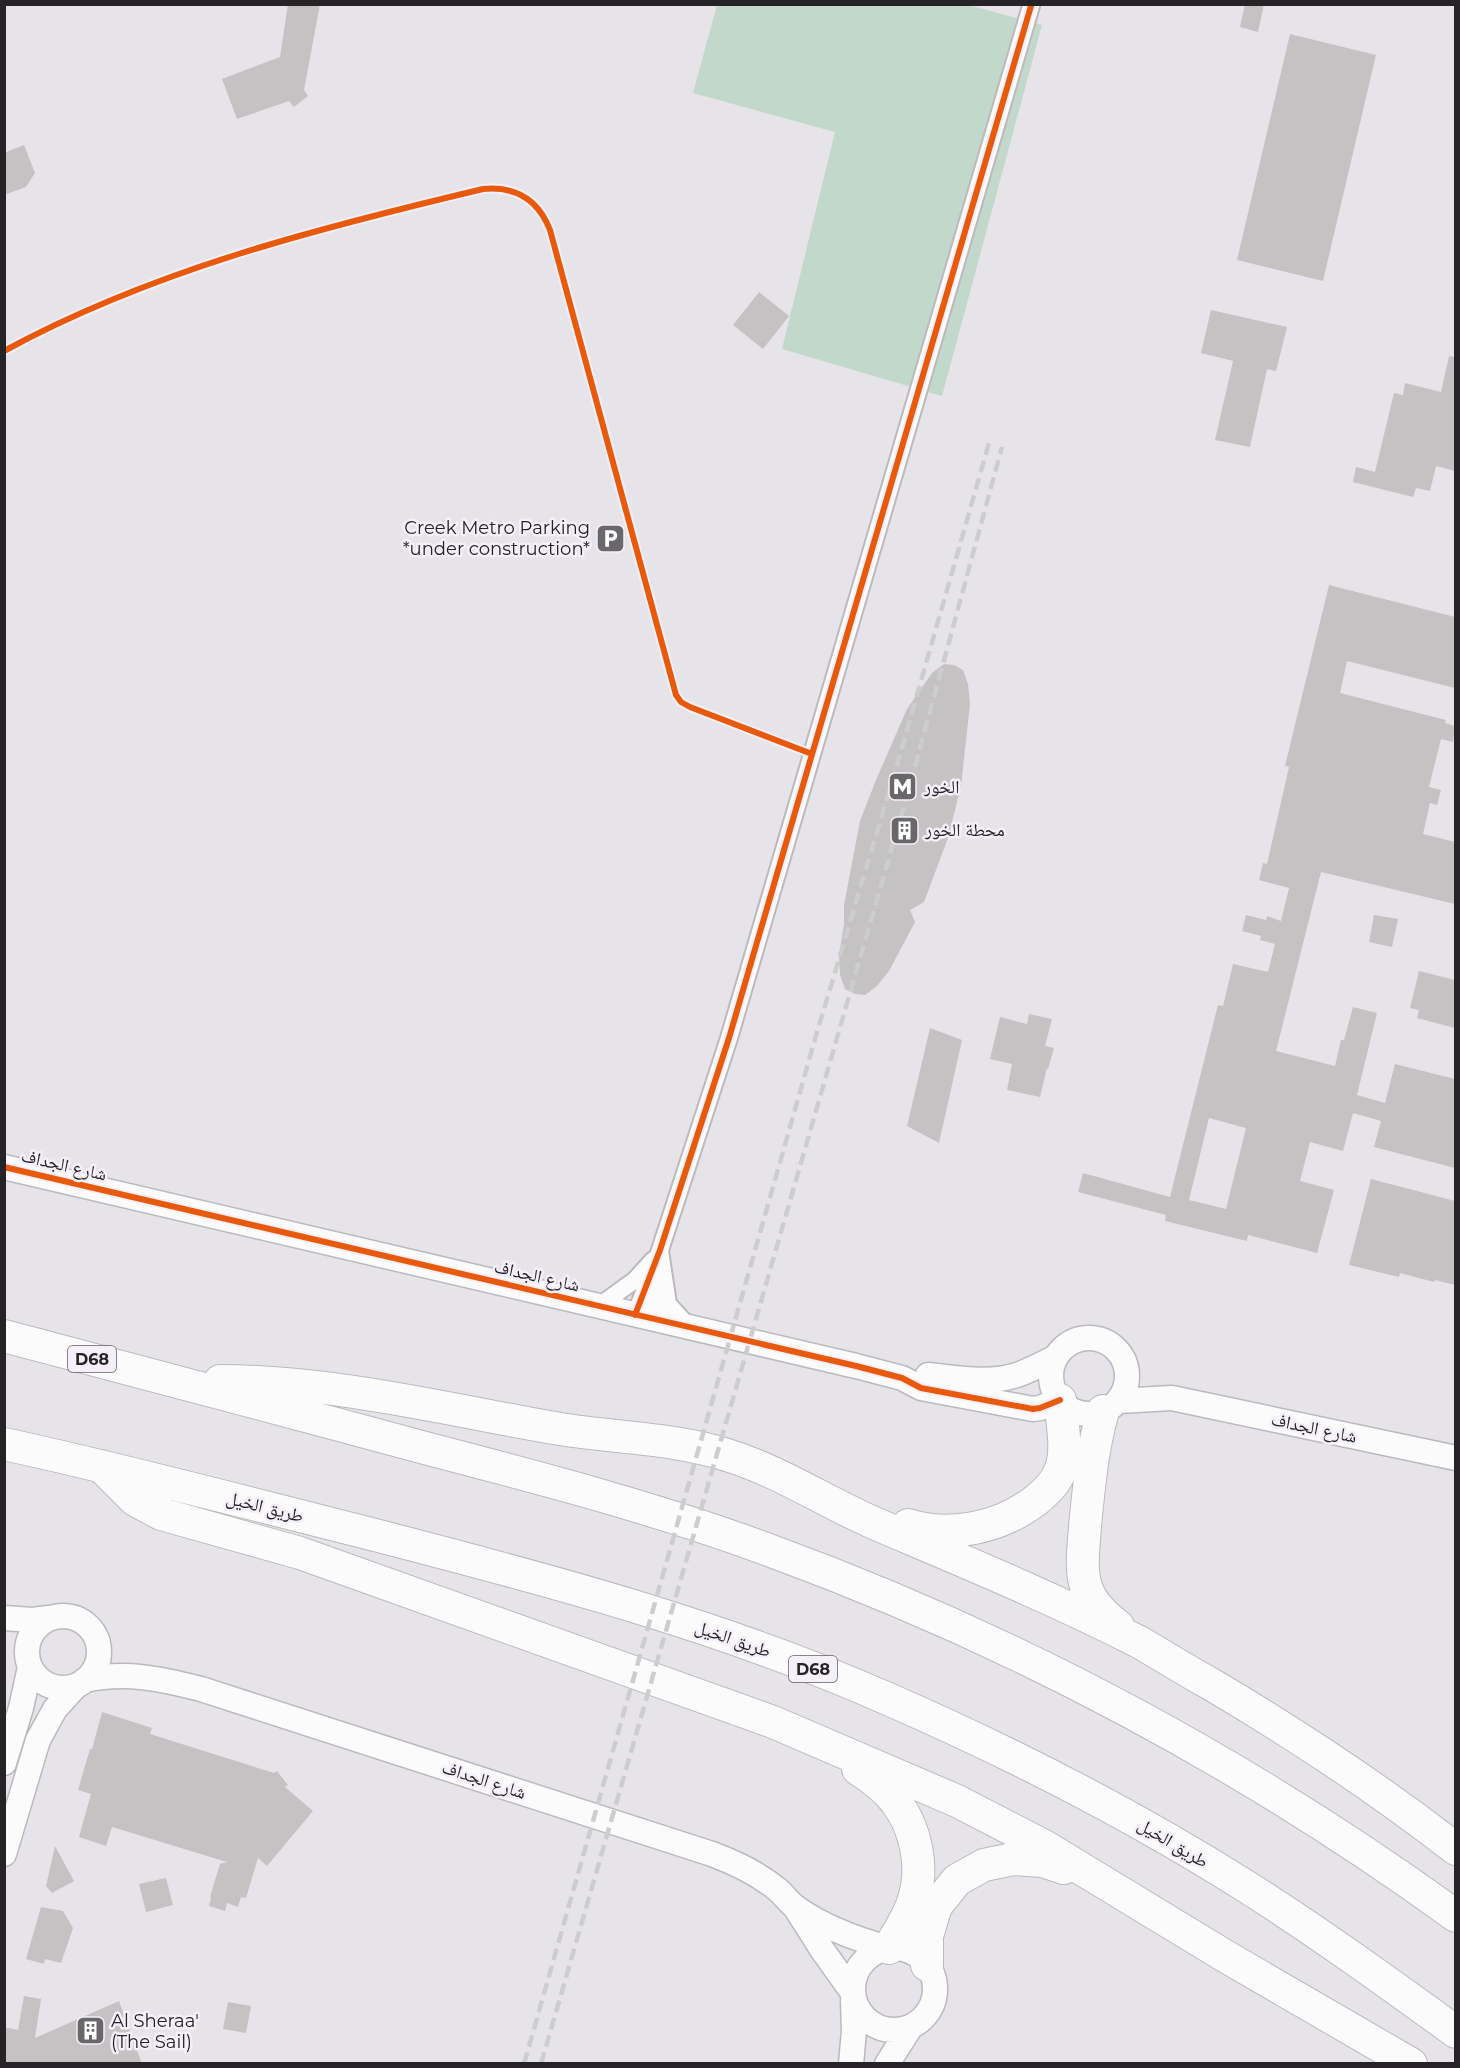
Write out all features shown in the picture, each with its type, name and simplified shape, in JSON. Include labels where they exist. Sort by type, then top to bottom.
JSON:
[{"type":"highway","name":"D68","points":[[4,1336],[648,1509],[764,1548],[878,1592],[990,1641],[1100,1695],[1208,1754],[1312,1817],[1455,1916]]},
{"type":"highway","points":[[180,1382],[254,1381],[297,1384],[564,1429],[670,1442],[716,1451],[751,1463],[859,1516],[1017,1584],[1140,1643],[1310,1746],[1429,1828],[1455,1849]]},
{"type":"highway","points":[[805,1488],[928,1530],[963,1530],[998,1522],[1030,1505],[1046,1492],[1057,1478],[1064,1450],[1060,1400]]},
{"type":"highway","points":[[1111,1406],[1091,1462],[1082,1562],[1083,1574],[1086,1587],[1098,1608],[1140,1643]]},
{"type":"highway","name":"طريق الخيل","points":[[4,1444],[101,1465],[505,1569],[630,1604],[759,1648],[885,1698],[1009,1754],[1129,1817],[1246,1886],[1359,1962],[1455,2032]]},
{"type":"highway","points":[[101,1465],[135,1500],[161,1514],[300,1553],[773,1722],[957,1801],[1044,1846],[1225,1956],[1411,2064]]},
{"type":"highway","points":[[773,1722],[858,1769],[879,1784],[896,1802],[909,1824],[916,1848],[918,1873],[915,1898],[905,1921],[888,1948]]},
{"type":"highway","points":[[927,1965],[927,1936],[936,1906],[957,1880],[984,1865],[1013,1858],[1043,1862],[1117,1889]]},
{"type":"street","points":[[643,1317],[660,1250],[729,1038],[1031,6]]},
{"type":"street","name":"شارع الجداف","points":[[4,1167],[902,1378],[921,1388],[1026,1408],[1040,1408],[1060,1400],[1084,1414],[1111,1406],[1172,1398]]},
{"type":"street","points":[[599,1306],[635,1280],[660,1250]]},
{"type":"street","points":[[660,1250],[668,1304],[690,1328]]},
{"type":"street","name":"شارع الجداف","points":[[902,1378],[920,1375],[993,1380],[1017,1375],[1056,1357],[1070,1344],[1079,1340],[1100,1340],[1110,1344],[1118,1352],[1126,1368],[1172,1398],[1455,1458]]},
{"type":"street","points":[[1056,1357],[1052,1384],[1060,1400]]},
{"type":"street","points":[[1111,1406],[1126,1385],[1126,1368]]},
{"type":"street","points":[[4,1618],[32,1620],[62,1616],[73,1617],[93,1631],[98,1642],[99,1656],[94,1670],[55,1709],[38,1740],[4,1854]]},
{"type":"street","points":[[4,1763],[21,1708],[29,1662],[27,1644],[39,1624],[50,1618]]},
{"type":"street","points":[[4,1633],[29,1662],[36,1676],[44,1683],[65,1688],[81,1683]]},
{"type":"street","name":"شارع الجداف","points":[[98,1642],[126,1663],[158,1678],[201,1689],[736,1863],[758,1875],[796,1908],[853,1996]]},
{"type":"street","name":"شارع الجداف","points":[[81,1683],[102,1677],[158,1678]]},
{"type":"street","name":"شارع الجداف","points":[[796,1908],[840,1933],[888,1948]]},
{"type":"street","points":[[851,2064],[853,1980],[866,1959],[888,1948],[903,1949],[917,1955],[927,1965],[934,1978],[935,1993],[932,2007],[923,2020],[910,2028],[896,2031],[882,2029],[870,2023],[860,2012],[853,1996]]},
{"type":"street","points":[[887,2064],[910,2028]]},
{"type":"green space","points":[[717,5],[968,5],[1042,25],[942,396],[782,349],[835,132],[693,93]]},
{"type":"building","points":[[288,4],[320,4],[304,90],[308,96],[294,107],[289,101],[237,119],[222,79],[280,57]]},
{"type":"building","points":[[1245,4],[1264,4],[1258,32],[1240,27]]},
{"type":"building","points":[[1290,34],[1376,55],[1323,281],[1237,260]]},
{"type":"building","points":[[24,145],[35,173],[26,187],[4,195],[4,153]]},
{"type":"building","points":[[759,292],[789,316],[763,349],[733,325]]},
{"type":"building","points":[[1211,310],[1287,327],[1276,371],[1267,369],[1250,447],[1215,440],[1233,361],[1201,353]]},
{"type":"building","points":[[1449,356],[1455,357],[1455,471],[1436,466],[1430,491],[1416,488],[1413,497],[1353,482],[1356,467],[1375,472],[1394,393],[1403,395],[1405,383],[1441,392]]},
{"type":"building","points":[[1329,585],[1455,617],[1455,688],[1347,661],[1340,693],[1446,720],[1445,723],[1455,726],[1453,742],[1441,739],[1429,787],[1441,790],[1437,805],[1430,803],[1423,834],[1455,842],[1455,904],[1321,872],[1276,1051],[1335,1066],[1341,1040],[1344,1040],[1353,1007],[1377,1013],[1357,1095],[1385,1103],[1395,1064],[1455,1079],[1455,1168],[1374,1147],[1381,1121],[1353,1113],[1343,1151],[1310,1142],[1300,1181],[1334,1190],[1317,1253],[1248,1235],[1247,1241],[1165,1221],[1166,1215],[1078,1192],[1083,1173],[1170,1197],[1218,1005],[1223,1006],[1233,964],[1268,972],[1275,944],[1260,940],[1261,936],[1242,931],[1246,915],[1266,920],[1267,916],[1281,921],[1289,888],[1259,880],[1263,863],[1267,864],[1289,767],[1285,766]],"holes":[[[1209,1118],[1246,1128],[1226,1209],[1189,1200]]]},
{"type":"building","name":"محطة الخور","points":[[944,664],[954,665],[963,670],[968,684],[970,704],[961,786],[948,838],[924,902],[910,910],[915,922],[889,971],[877,986],[865,995],[855,994],[845,989],[840,975],[839,955],[844,925],[844,905],[860,821],[907,709],[932,673]]},
{"type":"building","points":[[1374,915],[1398,919],[1392,947],[1369,942]]},
{"type":"building","points":[[1419,971],[1455,980],[1455,1028],[1417,1018],[1419,1010],[1410,1008]]},
{"type":"building","points":[[1029,1014],[1052,1019],[1045,1046],[1054,1048],[1040,1097],[1007,1090],[1012,1064],[990,1059],[1000,1017],[1027,1024]]},
{"type":"building","points":[[930,1028],[962,1040],[939,1143],[907,1126]]},
{"type":"building","points":[[1371,1179],[1455,1201],[1455,1285],[1400,1273],[1399,1277],[1349,1265]]},
{"type":"building","points":[[102,1712],[152,1728],[150,1734],[274,1773],[277,1771],[288,1785],[285,1787],[313,1811],[267,1866],[258,1858],[246,1898],[241,1897],[238,1907],[227,1903],[225,1911],[209,1906],[220,1864],[227,1862],[112,1827],[106,1846],[79,1837],[91,1794],[78,1790]]},
{"type":"building","points":[[55,1846],[74,1881],[52,1893],[46,1886]]},
{"type":"building","points":[[166,1878],[173,1905],[146,1912],[139,1884]]},
{"type":"building","points":[[41,1907],[63,1911],[73,1928],[61,1963],[45,1959],[44,1964],[26,1959]]},
{"type":"building","name":"Al Sheraa' (The Sail)","points":[[24,1996],[41,1999],[35,2038],[119,2001],[142,2064],[4,2064],[4,2027],[18,2030]]},
{"type":"building","points":[[228,2002],[251,2006],[246,2033],[223,2029]]},
{"type":"railway","points":[[524,2064],[815,1039],[895,772],[989,443]]},
{"type":"railway","points":[[541,2064],[912,778],[1002,447]]},
{"type":"cycle path","points":[[635,1315],[660,1250],[729,1038],[1031,6]]},
{"type":"cycle path","points":[[4,351],[61,322],[119,297],[238,254],[360,219],[483,189],[515,192],[539,210],[550,230],[676,695],[681,702],[690,707],[812,754]]},
{"type":"cycle path","points":[[4,1167],[856,1366],[902,1378],[921,1388],[1033,1409],[1060,1400]]},
{"type":"place","name":"Creek Metro Parking *under construction*","points":[[611,538]]},
{"type":"place","name":"الخور","points":[[903,787]]},
{"type":"place","name":"محطة الخور","points":[[904,830]]},
{"type":"place","name":"Al Sheraa' (The Sail)","points":[[90,2031]]}]
